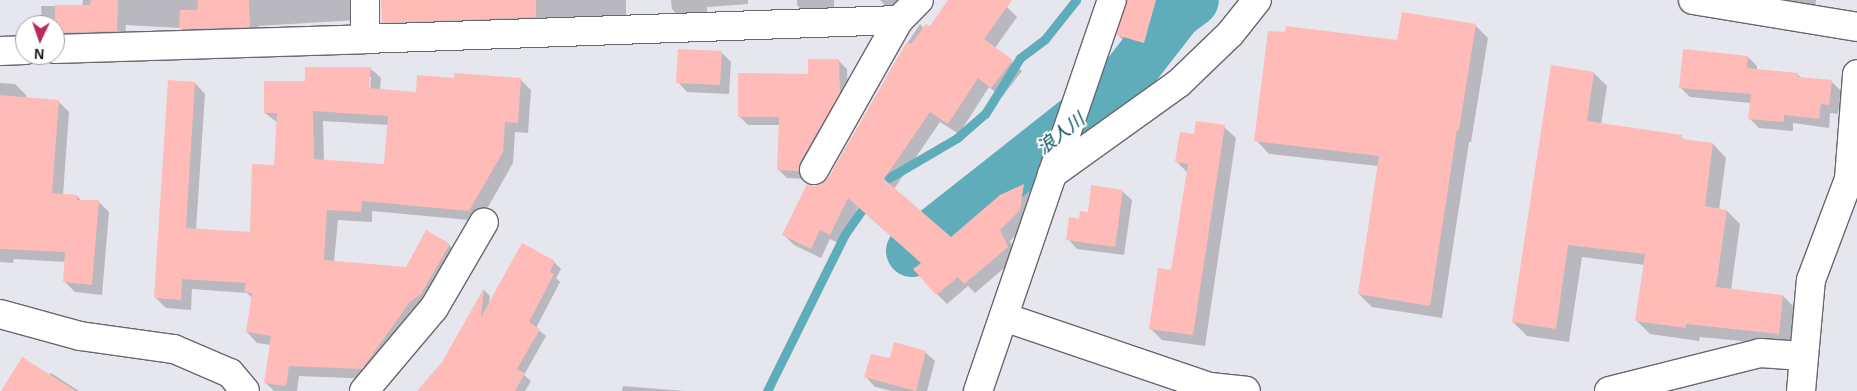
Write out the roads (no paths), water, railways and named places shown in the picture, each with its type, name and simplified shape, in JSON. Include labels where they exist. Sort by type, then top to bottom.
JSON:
[{"type":"street","points":[[365,0],[365,39]]},
{"type":"street","points":[[814,170],[899,20],[918,0]]},
{"type":"street","points":[[978,391],[1112,0]]},
{"type":"street","points":[[1055,164],[1179,83],[1230,34],[1257,0]]},
{"type":"street","points":[[1693,0],[1857,27]]},
{"type":"street","points":[[65,50],[899,20]]},
{"type":"street","points":[[0,51],[15,50]]},
{"type":"street","points":[[1801,391],[1811,280],[1849,179],[1857,74]]},
{"type":"street","points":[[364,391],[434,308],[484,222]]},
{"type":"street","points":[[0,314],[80,336],[174,350],[230,373],[245,391]]},
{"type":"street","points":[[1004,317],[1210,387],[1246,391]]},
{"type":"street","points":[[1609,391],[1760,353],[1804,356]]},
{"type":"waterway","points":[[878,187],[880,183],[957,138],[985,114],[1020,58],[1045,39],[1076,0]]},
{"type":"waterway","name":"浪人川","points":[[912,251],[1116,90],[1176,13],[1193,0]]},
{"type":"waterway","points":[[767,391],[845,234],[867,202]]}]
